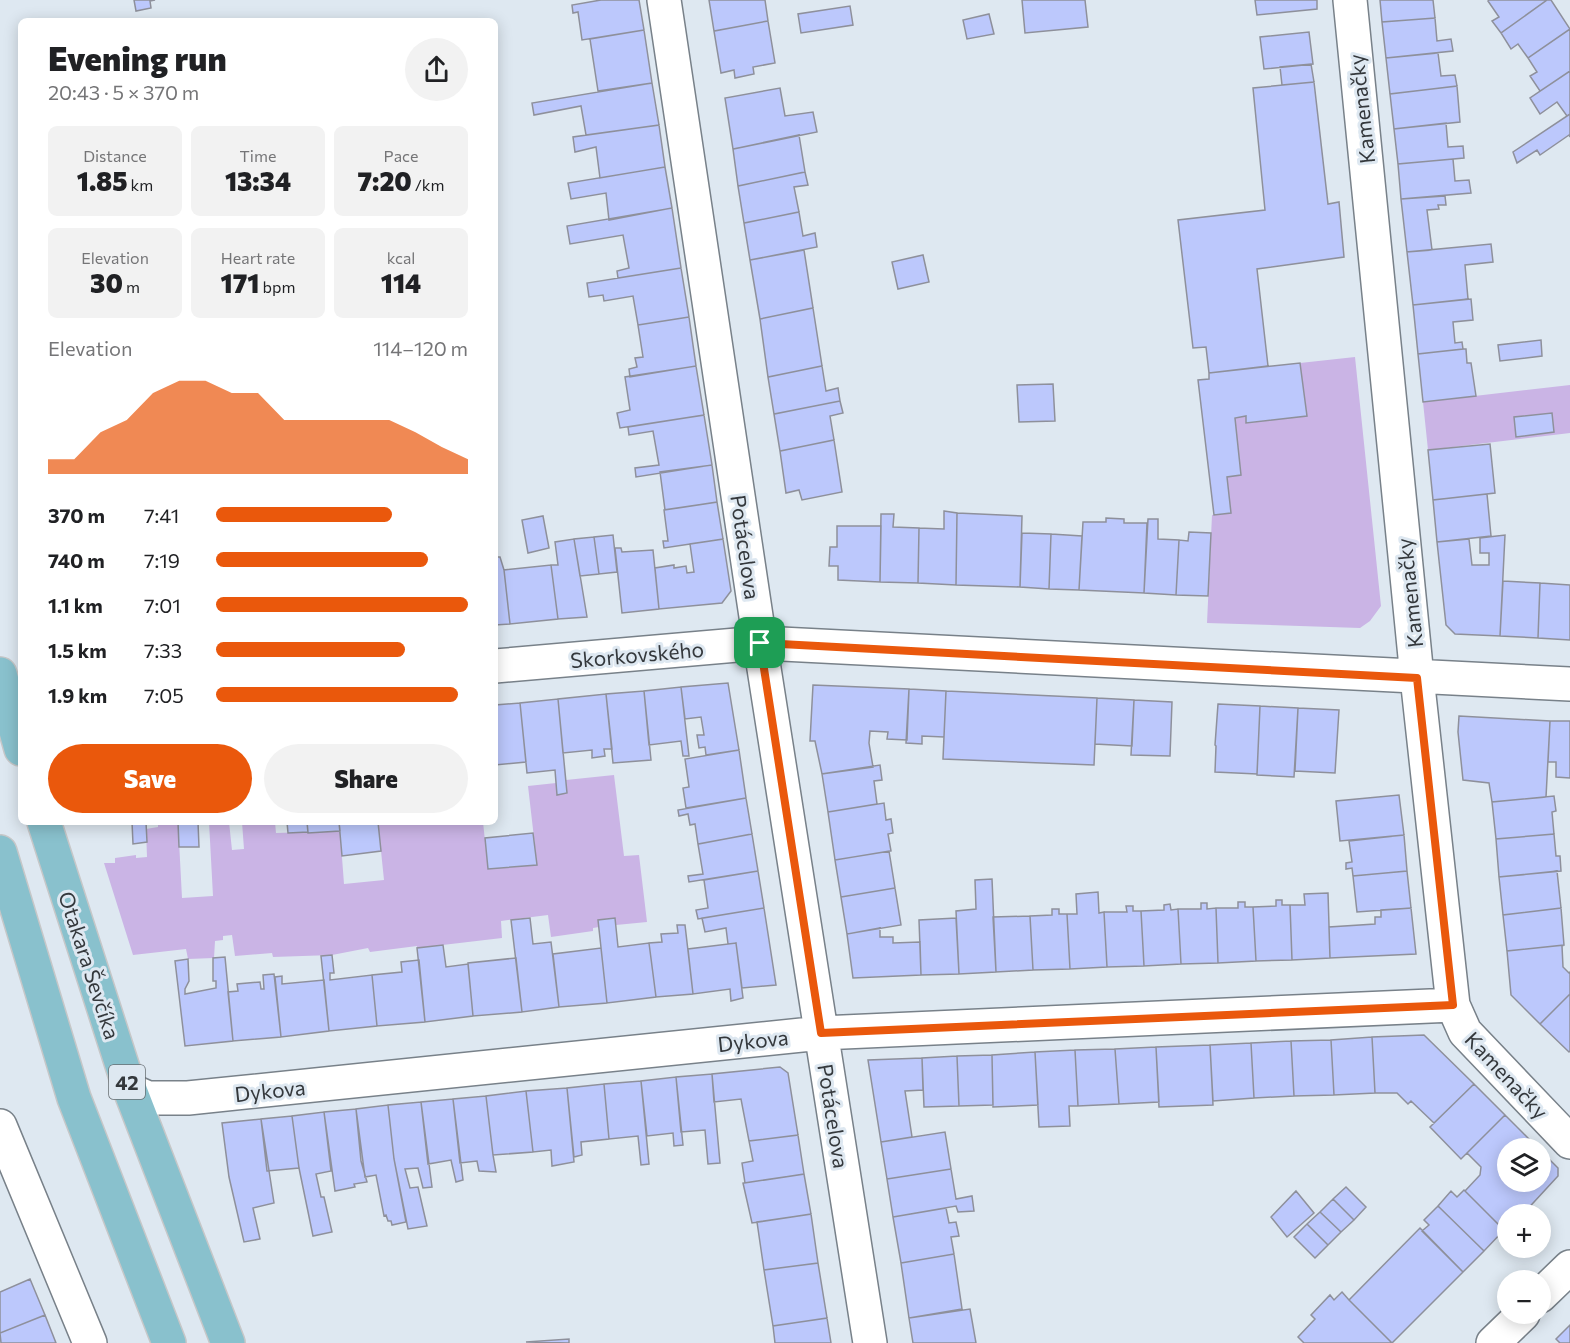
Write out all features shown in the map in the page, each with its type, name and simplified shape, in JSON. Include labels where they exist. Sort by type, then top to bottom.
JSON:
[{"type":"main road","points":[[0,674],[18,730]]},
{"type":"main road","name":"Otakara Ševčíka","points":[[45,825],[130,1090],[228,1343]]},
{"type":"main road","points":[[0,852],[74,1098],[169,1343]]},
{"type":"street","name":"Potácelova","points":[[664,0],[760,643],[870,1343]]},
{"type":"street","name":"Kamenačky","points":[[1350,0],[1417,678],[1453,1005],[1465,1032],[1570,1142]]},
{"type":"street","name":"Skorkovského","points":[[498,666],[760,643],[1570,684]]},
{"type":"street","name":"Dykova","points":[[130,1090],[148,1098],[188,1098],[821,1033],[1453,1005]]},
{"type":"street","points":[[0,1126],[90,1343]]},
{"type":"street","points":[[1551,1285],[1570,1267]]},
{"type":"street","points":[[1493,1343],[1512,1324]]},
{"type":"shaded area","points":[[1355,357],[1381,606],[1370,621],[1360,628],[1207,623],[1212,515],[1231,512],[1227,477],[1241,475],[1235,418],[1246,416],[1247,423],[1307,416],[1300,363]]},
{"type":"shaded area","points":[[1570,385],[1570,433],[1428,450],[1423,402]]},
{"type":"shaded area","points":[[614,775],[624,856],[639,855],[647,922],[616,925],[615,918],[598,920],[599,927],[593,928],[593,931],[551,937],[548,915],[501,921],[502,938],[370,952],[368,948],[332,955],[273,957],[272,953],[235,956],[232,935],[223,936],[223,940],[215,941],[214,958],[188,959],[186,949],[133,955],[104,863],[115,863],[115,858],[136,855],[136,858],[147,857],[146,829],[158,827],[158,825],[178,825],[182,898],[213,896],[209,825],[229,825],[232,850],[244,849],[242,825],[275,825],[276,833],[340,831],[344,884],[384,880],[378,825],[483,825],[488,869],[537,864],[528,786],[556,783],[557,794],[567,793],[566,780]]},
{"type":"building","points":[[134,0],[155,0],[150,1],[151,8],[136,11]]},
{"type":"building","points":[[601,0],[639,0],[644,30],[582,40],[578,12],[573,13],[572,5]]},
{"type":"building","points":[[709,0],[765,0],[768,21],[714,31]]},
{"type":"building","points":[[1022,0],[1085,0],[1088,27],[1025,33]]},
{"type":"building","points":[[1255,0],[1317,0],[1317,9],[1257,15]]},
{"type":"building","points":[[1380,0],[1433,0],[1435,18],[1382,22]]},
{"type":"building","points":[[1489,0],[1547,0],[1501,33],[1492,21],[1499,17]]},
{"type":"building","points":[[1547,0],[1551,0],[1570,29],[1528,58],[1518,44],[1511,49],[1501,33]]},
{"type":"building","points":[[850,6],[853,25],[801,33],[798,14]]},
{"type":"building","points":[[989,14],[994,34],[967,39],[963,20]]},
{"type":"building","points":[[1435,18],[1437,41],[1451,39],[1453,51],[1386,58],[1382,22]]},
{"type":"building","points":[[768,21],[775,63],[753,67],[754,74],[735,78],[734,70],[721,73],[714,31]]},
{"type":"building","points":[[1570,29],[1570,71],[1540,91],[1530,76],[1537,72],[1528,58]]},
{"type":"building","points":[[644,30],[652,83],[598,91],[590,39]]},
{"type":"building","points":[[1309,32],[1313,64],[1264,69],[1260,37]]},
{"type":"building","points":[[1438,53],[1441,76],[1455,75],[1457,86],[1390,94],[1386,58]]},
{"type":"building","points":[[1311,64],[1314,82],[1282,85],[1280,67]]},
{"type":"building","points":[[1570,71],[1570,114],[1567,116],[1557,102],[1540,114],[1530,98]]},
{"type":"building","points":[[1314,82],[1328,204],[1339,202],[1344,257],[1257,269],[1268,366],[1209,373],[1206,347],[1193,348],[1178,220],[1265,210],[1253,88]]},
{"type":"building","points":[[652,83],[659,125],[586,135],[581,106],[534,115],[532,103]]},
{"type":"building","points":[[1457,86],[1460,122],[1394,129],[1390,94]]},
{"type":"building","points":[[780,88],[785,116],[813,112],[817,132],[733,149],[725,98]]},
{"type":"building","points":[[1570,114],[1570,137],[1569,135],[1540,155],[1537,150],[1517,163],[1513,152]]},
{"type":"building","points":[[1446,123],[1448,147],[1463,146],[1464,158],[1398,164],[1394,129]]},
{"type":"building","points":[[659,125],[665,167],[600,178],[596,147],[575,152],[573,137]]},
{"type":"building","points":[[799,135],[805,172],[738,186],[733,149]]},
{"type":"building","points":[[1453,159],[1455,181],[1469,180],[1471,193],[1401,199],[1398,164]]},
{"type":"building","points":[[665,167],[672,208],[609,220],[606,193],[571,199],[568,183]]},
{"type":"building","points":[[805,172],[808,185],[794,187],[799,212],[744,223],[738,186]]},
{"type":"building","points":[[1445,196],[1446,205],[1438,205],[1439,209],[1427,210],[1432,250],[1407,252],[1401,199]]},
{"type":"building","points":[[672,208],[681,268],[618,278],[617,271],[629,268],[623,235],[570,244],[567,226]]},
{"type":"building","points":[[799,212],[803,236],[815,233],[817,247],[750,260],[744,223]]},
{"type":"building","points":[[1491,244],[1493,262],[1465,265],[1468,299],[1413,305],[1407,252]]},
{"type":"building","points":[[804,250],[813,308],[760,319],[750,260]]},
{"type":"building","points":[[923,255],[929,282],[898,289],[892,262]]},
{"type":"building","points":[[681,268],[689,317],[638,325],[633,296],[604,301],[603,295],[589,297],[587,283]]},
{"type":"building","points":[[1471,299],[1473,320],[1453,322],[1455,343],[1462,342],[1463,349],[1418,354],[1413,305]]},
{"type":"building","points":[[813,308],[822,366],[768,377],[760,319]]},
{"type":"building","points":[[689,317],[696,366],[630,377],[629,369],[637,367],[635,358],[643,357],[638,325]]},
{"type":"building","points":[[1541,340],[1542,356],[1500,361],[1498,345]]},
{"type":"building","points":[[1466,349],[1467,363],[1471,363],[1476,396],[1423,402],[1418,354]]},
{"type":"building","points":[[1300,363],[1307,416],[1246,423],[1246,416],[1235,418],[1241,475],[1227,477],[1231,513],[1214,515],[1198,380],[1209,379],[1209,373]]},
{"type":"building","points":[[696,366],[704,415],[620,428],[617,413],[630,410],[625,377]]},
{"type":"building","points":[[822,366],[826,391],[838,388],[840,401],[774,414],[768,377]]},
{"type":"building","points":[[1053,384],[1055,421],[1019,422],[1017,385]]},
{"type":"building","points":[[840,401],[843,413],[830,416],[834,440],[780,451],[774,414]]},
{"type":"building","points":[[1552,413],[1554,432],[1516,437],[1514,417]]},
{"type":"building","points":[[704,415],[712,465],[636,477],[635,468],[659,465],[653,431],[629,435],[628,427]]},
{"type":"building","points":[[834,440],[842,492],[802,500],[799,490],[786,493],[780,451]]},
{"type":"building","points":[[1490,444],[1495,493],[1433,500],[1428,450]]},
{"type":"building","points":[[712,465],[717,502],[665,510],[660,472]]},
{"type":"building","points":[[1487,494],[1491,536],[1437,542],[1433,500]]},
{"type":"building","points":[[717,502],[723,539],[664,548],[663,541],[668,541],[664,510]]},
{"type":"building","points":[[944,511],[957,513],[956,585],[918,583],[919,528],[944,529]]},
{"type":"building","points":[[957,513],[1022,516],[1020,587],[956,585]]},
{"type":"building","points":[[881,514],[894,514],[893,527],[919,528],[918,583],[880,582]]},
{"type":"building","points":[[543,516],[549,548],[528,553],[522,520]]},
{"type":"building","points":[[1106,518],[1124,519],[1124,523],[1147,523],[1144,593],[1079,590],[1083,522],[1106,522]]},
{"type":"building","points":[[1148,519],[1158,519],[1158,539],[1179,540],[1176,595],[1144,593]]},
{"type":"building","points":[[837,526],[881,526],[880,582],[838,580],[838,566],[829,566],[830,547],[837,547]]},
{"type":"building","points":[[1189,532],[1211,533],[1208,596],[1176,595],[1179,540],[1188,541]]},
{"type":"building","points":[[1022,533],[1051,534],[1049,589],[1020,587]]},
{"type":"building","points":[[1051,534],[1082,536],[1079,590],[1049,589]]},
{"type":"building","points":[[613,535],[617,572],[599,574],[594,537]]},
{"type":"building","points":[[1505,535],[1500,636],[1455,634],[1446,625],[1437,542],[1469,539],[1472,565],[1489,565],[1489,553],[1480,553],[1480,538]]},
{"type":"building","points":[[594,537],[599,574],[580,576],[574,539]]},
{"type":"building","points":[[574,539],[587,617],[558,619],[551,565],[558,565],[555,542]]},
{"type":"building","points":[[723,539],[731,591],[722,603],[659,609],[655,568],[686,566],[687,573],[694,572],[690,544]]},
{"type":"building","points":[[615,548],[621,548],[622,552],[653,550],[659,609],[622,613]]},
{"type":"building","points":[[498,557],[500,557],[504,570],[510,624],[498,625]]},
{"type":"building","points":[[551,565],[558,619],[510,624],[504,570]]},
{"type":"building","points":[[1503,581],[1540,583],[1538,638],[1500,636]]},
{"type":"building","points":[[1540,583],[1570,585],[1570,640],[1538,638]]},
{"type":"building","points":[[728,683],[739,750],[706,755],[705,747],[699,748],[697,735],[704,735],[701,717],[685,719],[681,687]]},
{"type":"building","points":[[813,685],[909,689],[907,740],[887,739],[888,732],[870,731],[869,743],[873,767],[822,774],[815,741],[810,741]]},
{"type":"building","points":[[681,687],[689,756],[683,756],[681,741],[649,745],[644,691]]},
{"type":"building","points":[[909,689],[946,691],[944,737],[922,736],[922,744],[906,743]]},
{"type":"building","points":[[644,691],[651,760],[613,763],[606,694]]},
{"type":"building","points":[[946,691],[1097,698],[1094,765],[943,759]]},
{"type":"building","points":[[606,694],[612,749],[604,749],[605,756],[592,758],[592,750],[563,753],[558,699]]},
{"type":"building","points":[[1097,698],[1134,700],[1132,746],[1095,744]]},
{"type":"building","points":[[558,699],[567,793],[557,795],[555,770],[527,773],[520,703]]},
{"type":"building","points":[[1134,700],[1172,702],[1170,756],[1131,755]]},
{"type":"building","points":[[520,703],[526,762],[498,765],[498,705]]},
{"type":"building","points":[[1218,704],[1260,706],[1257,774],[1215,772]]},
{"type":"building","points":[[1260,706],[1298,708],[1294,777],[1257,775]]},
{"type":"building","points":[[1298,708],[1339,710],[1335,773],[1295,771]]},
{"type":"building","points":[[1459,716],[1550,721],[1546,797],[1492,802],[1489,783],[1463,780],[1458,732]]},
{"type":"building","points":[[1550,721],[1570,721],[1570,778],[1556,777],[1556,762],[1548,762]]},
{"type":"building","points":[[739,750],[746,798],[686,808],[683,788],[689,787],[685,759]]},
{"type":"building","points":[[880,765],[882,780],[874,781],[877,804],[828,812],[822,774]]},
{"type":"building","points":[[1399,795],[1404,835],[1340,841],[1336,801]]},
{"type":"building","points":[[1554,796],[1556,811],[1552,812],[1554,834],[1496,839],[1492,802]]},
{"type":"building","points":[[746,798],[752,834],[698,844],[695,824],[690,825],[688,814],[679,816],[678,810]]},
{"type":"building","points":[[884,803],[886,820],[891,819],[893,833],[888,834],[891,851],[835,860],[828,812]]},
{"type":"building","points":[[132,825],[146,825],[147,842],[133,844]]},
{"type":"building","points":[[178,825],[198,825],[199,847],[179,847]]},
{"type":"building","points":[[287,825],[307,825],[308,832],[288,833]]},
{"type":"building","points":[[307,825],[339,825],[340,831],[308,833]]},
{"type":"building","points":[[339,825],[378,825],[381,851],[342,856]]},
{"type":"building","points":[[533,833],[537,865],[488,869],[485,838]]},
{"type":"building","points":[[752,834],[758,871],[689,882],[688,876],[703,874],[698,844]]},
{"type":"building","points":[[1554,834],[1556,856],[1560,856],[1561,871],[1499,877],[1496,839]]},
{"type":"building","points":[[1404,835],[1407,871],[1353,876],[1352,868],[1346,869],[1346,863],[1352,862],[1349,841]]},
{"type":"building","points":[[889,851],[895,888],[841,897],[835,860]]},
{"type":"building","points":[[758,871],[764,908],[698,919],[696,910],[708,908],[704,880]]},
{"type":"building","points":[[1407,871],[1411,908],[1357,912],[1353,876]]},
{"type":"building","points":[[1557,871],[1561,908],[1503,915],[1499,877]]},
{"type":"building","points":[[992,879],[996,972],[959,974],[956,911],[976,909],[975,880]]},
{"type":"building","points":[[895,888],[901,925],[847,934],[841,897]]},
{"type":"building","points":[[1098,892],[1099,913],[1104,912],[1107,967],[1070,969],[1067,914],[1077,914],[1076,894]]},
{"type":"building","points":[[1328,893],[1330,958],[1292,960],[1290,905],[1305,905],[1304,894]]},
{"type":"building","points":[[1276,900],[1282,900],[1282,905],[1290,905],[1292,960],[1256,961],[1253,907],[1276,906]]},
{"type":"building","points":[[1238,902],[1245,902],[1245,907],[1253,907],[1256,961],[1218,963],[1216,908],[1238,908]]},
{"type":"building","points":[[1201,903],[1207,903],[1207,909],[1216,908],[1218,963],[1181,964],[1178,909],[1201,909]]},
{"type":"building","points":[[1170,904],[1171,910],[1178,909],[1181,964],[1144,966],[1141,911],[1164,910],[1164,905]]},
{"type":"building","points":[[1126,906],[1133,906],[1133,911],[1141,911],[1144,966],[1107,967],[1104,912],[1127,912]]},
{"type":"building","points":[[764,908],[776,985],[742,988],[736,943],[728,944],[726,928],[705,932],[702,918]]},
{"type":"building","points":[[1411,908],[1416,954],[1330,958],[1329,927],[1375,924],[1375,917],[1381,917],[1381,910]]},
{"type":"building","points":[[1561,908],[1564,945],[1507,951],[1503,915]]},
{"type":"building","points":[[1052,909],[1059,909],[1059,914],[1067,914],[1070,969],[1033,970],[1030,916],[1052,915]]},
{"type":"building","points":[[1030,916],[1033,970],[996,972],[993,917]]},
{"type":"building","points":[[530,918],[533,944],[551,942],[559,1007],[522,1012],[511,920]]},
{"type":"building","points":[[615,918],[618,947],[649,943],[656,997],[607,1003],[598,920]]},
{"type":"building","points":[[956,918],[959,974],[921,975],[919,920]]},
{"type":"building","points":[[677,925],[685,925],[693,994],[656,997],[649,943],[662,942],[661,934],[678,933]]},
{"type":"building","points":[[880,928],[880,937],[893,937],[893,943],[920,942],[921,975],[853,978],[847,934]]},
{"type":"building","points":[[736,943],[743,998],[731,1001],[730,989],[693,994],[688,949]]},
{"type":"building","points":[[443,945],[446,967],[468,964],[473,1016],[425,1022],[417,948]]},
{"type":"building","points":[[1564,945],[1562,946],[1563,967],[1570,972],[1570,994],[1540,1024],[1511,995],[1507,951]]},
{"type":"building","points":[[601,948],[607,1003],[559,1007],[553,954]]},
{"type":"building","points":[[332,955],[334,973],[330,973],[330,980],[372,975],[377,1026],[329,1031],[321,956]]},
{"type":"building","points":[[225,957],[233,1041],[185,1046],[175,961],[188,959],[189,981],[185,994],[216,988],[216,981],[213,981],[213,958]]},
{"type":"building","points":[[516,958],[522,1012],[473,1016],[468,963]]},
{"type":"building","points":[[419,960],[425,1022],[377,1026],[372,975],[402,972],[401,962]]},
{"type":"building","points":[[274,974],[281,1037],[233,1041],[228,992],[238,991],[237,984],[260,982],[261,989],[264,989],[263,975]]},
{"type":"building","points":[[282,976],[282,984],[324,980],[329,1031],[281,1037],[275,977]]},
{"type":"building","points":[[1570,994],[1570,1051],[1569,1052],[1540,1024]]},
{"type":"building","points":[[1424,1035],[1474,1084],[1434,1123],[1411,1101],[1408,1104],[1397,1093],[1375,1093],[1372,1037]]},
{"type":"building","points":[[1372,1037],[1375,1093],[1334,1095],[1331,1040]]},
{"type":"building","points":[[1331,1040],[1334,1095],[1294,1096],[1291,1041]]},
{"type":"building","points":[[1291,1041],[1294,1096],[1254,1098],[1251,1043]]},
{"type":"building","points":[[1251,1043],[1254,1098],[1213,1101],[1210,1045]]},
{"type":"building","points":[[1210,1045],[1213,1105],[1159,1107],[1156,1047]]},
{"type":"building","points":[[1156,1047],[1159,1102],[1119,1104],[1115,1049]]},
{"type":"building","points":[[1115,1049],[1119,1104],[1078,1106],[1075,1050]]},
{"type":"building","points":[[1075,1050],[1078,1106],[1069,1106],[1070,1126],[1039,1127],[1035,1052]]},
{"type":"building","points":[[1035,1052],[1038,1105],[993,1107],[992,1055]]},
{"type":"building","points":[[992,1055],[993,1105],[959,1106],[957,1056]]},
{"type":"building","points":[[957,1056],[959,1106],[924,1107],[922,1058]]},
{"type":"building","points":[[922,1058],[923,1090],[905,1091],[912,1137],[881,1142],[868,1060]]},
{"type":"building","points":[[780,1067],[788,1073],[798,1135],[749,1141],[741,1099],[714,1102],[712,1074]]},
{"type":"building","points":[[712,1074],[720,1163],[708,1164],[705,1130],[681,1132],[676,1077]]},
{"type":"building","points":[[676,1077],[683,1145],[674,1146],[673,1133],[647,1136],[641,1081]]},
{"type":"building","points":[[641,1081],[649,1164],[641,1165],[638,1136],[609,1139],[604,1084]]},
{"type":"building","points":[[604,1084],[609,1139],[581,1142],[582,1155],[574,1157],[567,1088]]},
{"type":"building","points":[[1474,1084],[1505,1115],[1461,1159],[1430,1127]]},
{"type":"building","points":[[567,1088],[574,1162],[552,1166],[551,1150],[533,1152],[526,1091]]},
{"type":"building","points":[[526,1091],[533,1152],[493,1155],[486,1096]]},
{"type":"building","points":[[486,1096],[496,1172],[479,1171],[477,1161],[460,1163],[453,1099]]},
{"type":"building","points":[[453,1099],[463,1180],[456,1182],[451,1160],[428,1164],[421,1102]]},
{"type":"building","points":[[421,1102],[432,1187],[423,1188],[418,1168],[405,1169],[410,1188],[418,1187],[427,1226],[408,1229],[394,1159],[388,1105]]},
{"type":"building","points":[[388,1105],[394,1159],[406,1222],[392,1225],[386,1215],[384,1216],[376,1175],[365,1177],[356,1109]]},
{"type":"building","points":[[356,1109],[361,1161],[367,1182],[335,1191],[324,1112]]},
{"type":"building","points":[[324,1112],[331,1171],[316,1174],[332,1232],[313,1236],[299,1168],[292,1116]]},
{"type":"building","points":[[1505,1115],[1528,1138],[1497,1138],[1497,1192],[1543,1192],[1532,1204],[1497,1204],[1497,1223],[1465,1191],[1480,1175],[1481,1167],[1467,1153]]},
{"type":"building","points":[[292,1116],[299,1168],[267,1171],[261,1119]]},
{"type":"building","points":[[261,1119],[274,1203],[253,1208],[260,1239],[244,1242],[229,1177],[222,1123]]},
{"type":"building","points":[[945,1132],[951,1169],[887,1179],[881,1142]]},
{"type":"building","points":[[798,1135],[804,1174],[745,1183],[742,1163],[753,1161],[749,1141]]},
{"type":"building","points":[[1551,1161],[1558,1168],[1558,1176],[1551,1184]]},
{"type":"building","points":[[951,1169],[956,1199],[972,1196],[974,1211],[958,1212],[956,1206],[893,1217],[887,1179]]},
{"type":"building","points":[[804,1174],[811,1214],[752,1223],[743,1183]]},
{"type":"building","points":[[1346,1187],[1366,1207],[1354,1220],[1333,1199]]},
{"type":"building","points":[[1464,1190],[1497,1223],[1497,1237],[1484,1251],[1438,1206],[1451,1191],[1457,1197]]},
{"type":"building","points":[[1296,1191],[1314,1213],[1287,1237],[1271,1217]]},
{"type":"building","points":[[1333,1199],[1354,1220],[1341,1232],[1320,1212]]},
{"type":"building","points":[[1438,1206],[1484,1251],[1463,1272],[1422,1231],[1429,1225],[1424,1220]]},
{"type":"building","points":[[946,1208],[949,1223],[956,1222],[959,1236],[951,1237],[954,1254],[901,1263],[893,1217]]},
{"type":"building","points":[[1320,1212],[1341,1232],[1328,1245],[1307,1224]]},
{"type":"building","points":[[811,1214],[818,1263],[764,1270],[757,1222]]},
{"type":"building","points":[[1307,1224],[1328,1245],[1315,1258],[1294,1237]]},
{"type":"building","points":[[1420,1228],[1463,1272],[1392,1343],[1349,1300]]},
{"type":"building","points":[[954,1254],[962,1309],[909,1318],[901,1263]]},
{"type":"building","points":[[818,1263],[827,1318],[773,1326],[764,1270]]},
{"type":"building","points":[[30,1279],[45,1315],[0,1333],[0,1292]]},
{"type":"building","points":[[1342,1292],[1392,1343],[1304,1343],[1298,1337],[1315,1319],[1311,1315],[1330,1295],[1334,1300]]},
{"type":"building","points":[[970,1309],[976,1343],[913,1343],[909,1318]]},
{"type":"building","points":[[45,1315],[56,1343],[1,1343],[0,1333]]},
{"type":"building","points":[[827,1318],[831,1343],[775,1343],[773,1326]]},
{"type":"building","points":[[1570,1325],[1570,1343],[1560,1343],[1556,1339]]},
{"type":"building","points":[[569,1339],[569,1343],[526,1342]]},
{"type":"route","points":[[760,643],[1417,678],[1453,1005],[821,1033],[760,643]]}]
